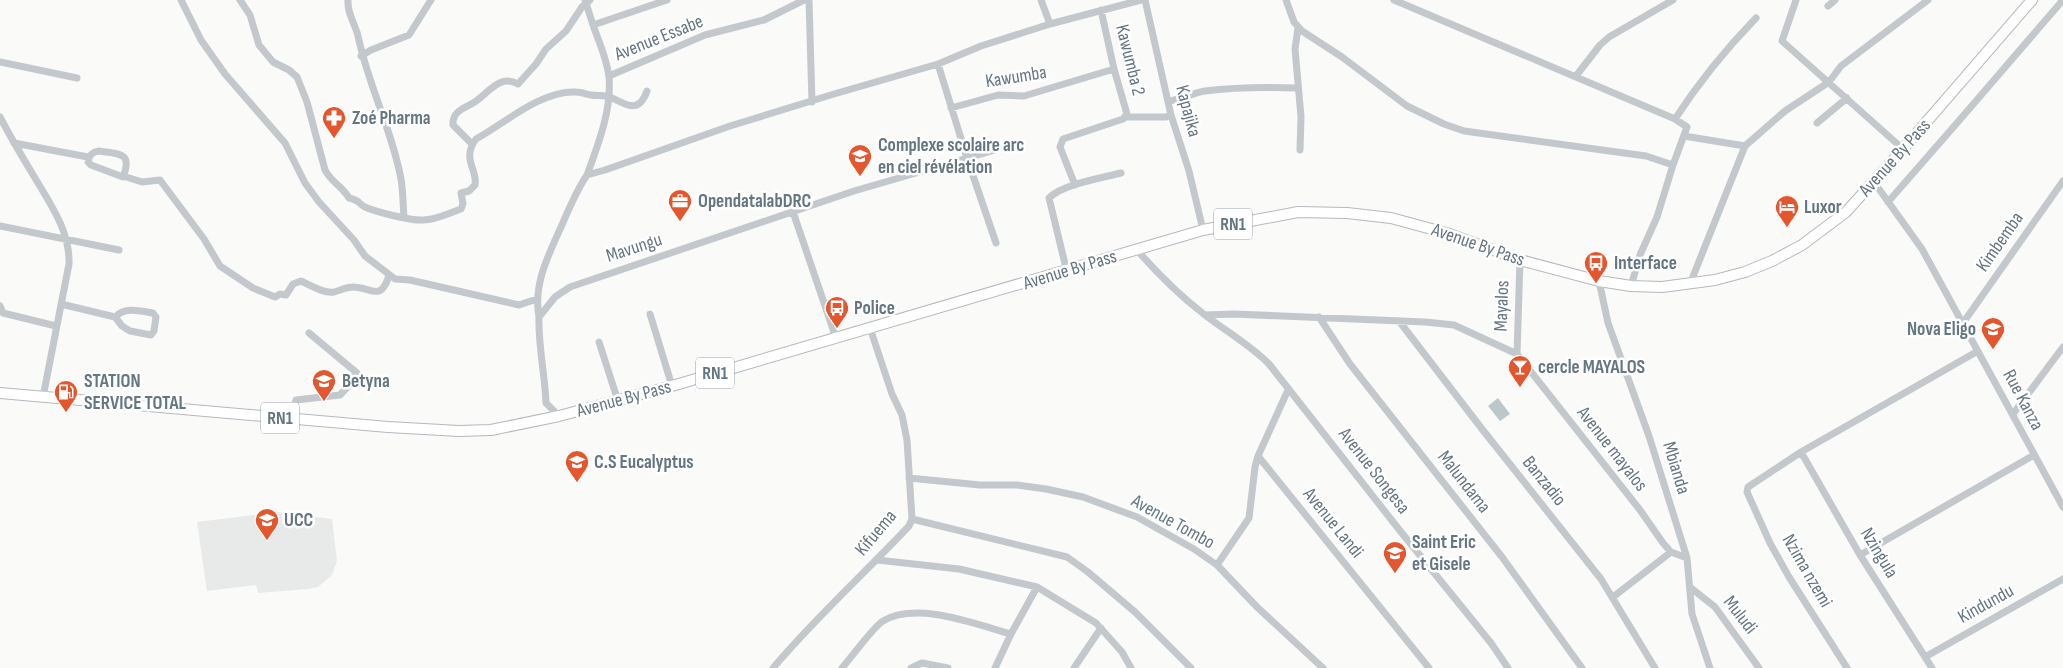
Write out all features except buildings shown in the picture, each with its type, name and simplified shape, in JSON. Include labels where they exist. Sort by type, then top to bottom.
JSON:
[{"type":"highway","name":"Avenue By Pass","points":[[0,393],[291,419],[459,431],[491,430],[559,416],[672,386],[1067,272],[1136,249],[1203,230],[1298,212],[1347,213],[1391,218],[1450,234],[1520,260],[1599,281],[1631,286],[1662,287],[1690,284],[1744,272],[1772,261],[1802,245],[1846,212],[2032,0]]},
{"type":"street","points":[[181,0],[201,40],[225,74],[286,143],[303,179],[319,202],[354,240],[365,256],[395,279],[410,280],[519,305],[538,299]]},
{"type":"street","points":[[240,0],[250,15],[259,45],[272,62],[289,70],[297,77],[307,102],[325,170],[330,180],[347,193],[349,198],[358,200],[365,207],[404,217],[421,220],[428,219],[463,207],[461,192],[469,191],[476,182],[470,165],[472,144],[476,139],[518,112],[552,96],[576,92],[608,96],[625,106],[631,106],[645,97],[647,92]]},
{"type":"street","points":[[348,0],[349,15],[357,34],[361,56],[401,177],[404,217]]},
{"type":"street","points":[[361,56],[371,50],[410,35],[432,0]]},
{"type":"street","points":[[593,25],[667,0]]},
{"type":"street","name":"Avenue Essabe","points":[[609,76],[705,36],[764,20],[804,0]]},
{"type":"street","points":[[808,0],[812,102]]},
{"type":"street","points":[[1041,0],[1050,24]]},
{"type":"street","points":[[587,174],[605,170],[730,126],[938,64],[981,46],[1101,10],[1117,3],[1143,0]]},
{"type":"street","name":"Kapajika","points":[[1143,0],[1171,115],[1189,171],[1203,230]]},
{"type":"street","points":[[1286,0],[1298,28],[1295,49],[1301,117],[1300,150]]},
{"type":"street","points":[[1394,0],[1576,76],[1675,119],[1687,127],[1657,217],[1640,255],[1631,286]]},
{"type":"street","points":[[1576,76],[1600,45],[1609,37],[1673,0]]},
{"type":"street","points":[[1796,0],[1782,41],[1786,47],[1829,82],[1903,149]]},
{"type":"street","points":[[1828,6],[1835,0]]},
{"type":"street","points":[[1690,284],[1745,146],[1785,111],[1829,82],[1841,66],[1928,0]]},
{"type":"street","points":[[1888,202],[2063,0]]},
{"type":"street","points":[[472,144],[453,125],[453,119],[463,107],[473,104],[499,82],[515,82],[518,84],[536,64],[546,49],[566,30],[587,1]]},
{"type":"street","points":[[559,416],[546,403],[545,373],[538,338],[538,299],[544,266],[577,190],[587,174],[603,133],[609,76],[587,1]]},
{"type":"street","name":"Kawumba 2","points":[[1101,10],[1126,117]]},
{"type":"street","points":[[1675,119],[1726,49],[1756,18]]},
{"type":"street","points":[[1298,28],[1342,57],[1407,106],[1454,128],[1646,156],[1673,165]]},
{"type":"street","points":[[0,62],[77,78]]},
{"type":"street","points":[[938,64],[996,243]]},
{"type":"street","name":"Kawumba","points":[[951,108],[998,95],[1024,96],[1114,69]]},
{"type":"street","points":[[1168,101],[1202,91],[1241,87],[1297,88]]},
{"type":"street","points":[[1817,124],[1847,98]]},
{"type":"street","points":[[1075,185],[1060,147],[1063,140],[1126,117],[1166,117],[1171,115]]},
{"type":"street","points":[[0,116],[14,143],[55,210],[69,252],[69,264],[43,397]]},
{"type":"street","points":[[1684,136],[1745,146]]},
{"type":"street","points":[[14,143],[88,157]]},
{"type":"street","name":"Mavungu","points":[[539,317],[555,297],[570,287],[854,191],[994,150]]},
{"type":"street","points":[[88,157],[93,152],[99,151],[122,154],[126,157],[127,162],[123,176]]},
{"type":"street","points":[[88,157],[88,162],[91,165],[123,176],[142,182],[160,180],[204,239],[220,266],[253,288],[275,297],[280,294],[286,295],[294,284],[301,281],[327,292],[356,287],[371,292],[378,292],[386,285],[389,275]]},
{"type":"street","points":[[1067,272],[1049,198],[1075,185],[1122,173]]},
{"type":"street","name":"Kimbemba","points":[[1963,323],[2063,181]]},
{"type":"street","name":"Rue Kanza","points":[[1874,182],[1922,250],[2063,507]]},
{"type":"street","points":[[794,212],[836,338]]},
{"type":"street","points":[[0,226],[119,250]]},
{"type":"street","name":"Avenue Songesa","points":[[1136,249],[1161,277],[1205,315],[1256,351],[1269,364],[1485,636],[1508,668]]},
{"type":"street","name":"Mayalos","points":[[1517,354],[1520,260]]},
{"type":"street","name":"Mbianda","points":[[1599,281],[1608,323],[1650,436],[1687,558],[1692,614],[1710,668]]},
{"type":"street","points":[[61,304],[115,317],[122,326],[130,331],[151,335],[154,331],[156,317],[153,314],[134,310],[119,313],[115,317]]},
{"type":"street","points":[[1,312],[56,326]]},
{"type":"street","points":[[650,314],[672,386]]},
{"type":"street","points":[[1205,315],[1319,317],[1454,325],[1517,354]]},
{"type":"street","name":"Malundama","points":[[1319,317],[1350,364],[1502,557],[1582,668]]},
{"type":"street","name":"Banzadio","points":[[1399,321],[1482,430],[1601,579],[1655,668]]},
{"type":"street","name":"Kifuema","points":[[773,668],[794,643],[878,560],[909,526],[912,519],[909,449],[902,415],[892,394],[870,328]]},
{"type":"street","points":[[291,419],[296,400],[340,395],[353,381],[357,373],[309,333]]},
{"type":"street","points":[[599,342],[618,401]]},
{"type":"street","points":[[2012,414],[2063,347]]},
{"type":"street","points":[[1801,452],[1978,351]]},
{"type":"street","name":"Avenue mayalos","points":[[1517,354],[1671,552]]},
{"type":"street","points":[[1217,566],[1249,518],[1258,456],[1288,390]]},
{"type":"street","name":"Nzima nzemi","points":[[1801,452],[1748,487],[1747,492],[1784,569],[1847,668]]},
{"type":"street","name":"Nzingula","points":[[1801,452],[1860,555],[1932,668]]},
{"type":"street","points":[[1860,555],[2034,455]]},
{"type":"street","name":"Avenue Landi","points":[[1258,456],[1429,668]]},
{"type":"street","name":"Avenue Tombo","points":[[909,478],[980,485],[1017,485],[1083,497],[1137,517],[1194,549],[1217,566],[1257,607],[1323,668]]},
{"type":"street","points":[[912,519],[1067,557],[1088,572],[1135,612],[1191,668]]},
{"type":"street","points":[[1613,597],[1671,552],[1687,558]]},
{"type":"street","points":[[878,560],[959,569],[1037,587],[1073,608],[1100,628],[1122,652],[1131,668]]},
{"type":"street","name":"Kindundu","points":[[1925,657],[2063,579]]},
{"type":"street","points":[[995,668],[1010,634],[1037,587]]},
{"type":"street","name":"Muludi","points":[[1691,588],[1715,607],[1759,668]]},
{"type":"street","points":[[842,668],[882,622],[904,613],[917,612],[943,616],[1010,634]]},
{"type":"street","points":[[1074,668],[1100,628]]},
{"type":"street","points":[[911,668],[922,662],[948,668]]},
{"type":"shaded area","points":[[1498,398],[1510,414],[1500,421],[1488,406]]},
{"type":"shaded area","name":"UCC","points":[[277,512],[332,519],[337,561],[332,575],[318,587],[309,589],[258,593],[256,585],[207,591],[197,522]]},
{"type":"place","name":"Zoé Pharma","points":[[334,139]]},
{"type":"place","name":"Complexe scolaire arc en ciel révélation","points":[[860,177]]},
{"type":"place","name":"OpendatalabDRC","points":[[680,222]]},
{"type":"place","name":"Luxor","points":[[1787,228]]},
{"type":"place","name":"Interface","points":[[1596,284]]},
{"type":"place","name":"Police","points":[[837,329]]},
{"type":"place","name":"Nova Eligo","points":[[1993,350]]},
{"type":"place","name":"cercle MAYALOS","points":[[1520,388]]},
{"type":"place","name":"Betyna","points":[[324,402]]},
{"type":"place","name":"STATION SERVICE TOTAL","points":[[66,413]]},
{"type":"place","name":"C.S Eucalyptus","points":[[577,483]]},
{"type":"place","name":"UCC","points":[[267,541]]},
{"type":"place","name":"Saint Eric et Gisele","points":[[1395,574]]}]
